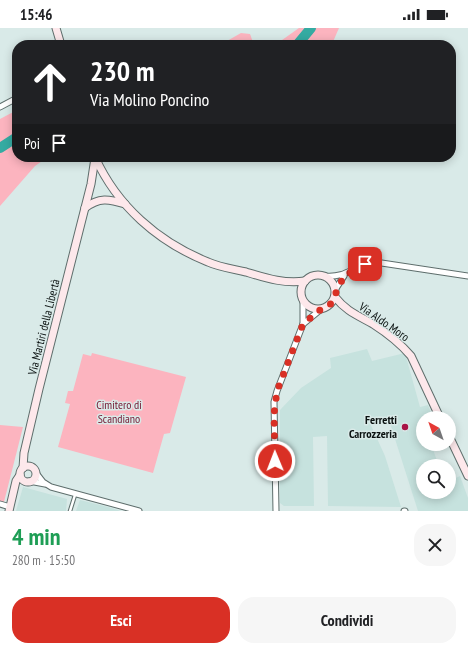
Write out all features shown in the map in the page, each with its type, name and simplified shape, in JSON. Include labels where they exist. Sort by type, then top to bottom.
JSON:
[{"type":"main road","points":[[56,28],[60,40]]},
{"type":"main road","name":"Via Martiri della Libertà","points":[[9,509],[14,489],[24,476],[24,452],[85,208],[94,162]]},
{"type":"main road","points":[[97,162],[110,185],[132,213],[156,233],[187,253],[209,263],[285,283],[305,281]]},
{"type":"main road","points":[[85,208],[99,200],[109,190],[110,185]]},
{"type":"main road","points":[[99,200],[107,199],[125,204]]},
{"type":"main road","points":[[285,283],[310,308],[322,309],[330,305],[335,293],[332,282],[325,276],[312,276],[305,281],[302,287],[302,299]]},
{"type":"main road","name":"Via Aldo Moro","points":[[335,293],[346,309],[373,324],[405,348],[411,356],[437,411]]},
{"type":"main road","name":"Via Aldo Moro","points":[[322,309],[346,309]]},
{"type":"main road","points":[[456,451],[468,476]]},
{"type":"main road","points":[[24,452],[34,470]]},
{"type":"main road","points":[[24,476],[27,466],[34,470]]},
{"type":"main road","name":"Via Martiri della Libertà","points":[[24,476],[33,479],[34,470]]},
{"type":"street","points":[[0,107],[12,101]]},
{"type":"street","points":[[325,276],[344,276],[365,264],[375,262],[468,276]]},
{"type":"street","points":[[335,293],[344,276]]},
{"type":"street","points":[[276,511],[274,402],[285,368],[303,324],[302,299]]},
{"type":"street","points":[[303,324],[322,309]]},
{"type":"street","points":[[34,470],[45,484]]},
{"type":"street","points":[[24,476],[75,495],[139,511]]},
{"type":"street","points":[[0,504],[9,509]]},
{"type":"lane","points":[[70,511],[75,495]]},
{"type":"shaded area","points":[[367,349],[372,361],[405,353],[420,407],[428,405],[430,411],[416,411],[416,451],[433,451],[436,459],[416,459],[416,499],[456,499],[456,478],[460,476],[468,498],[468,511],[418,511],[388,417],[369,421],[385,456],[401,507],[328,506],[327,436],[313,437],[314,506],[284,506],[280,503],[280,410],[301,388],[331,368],[330,358]]},
{"type":"shaded area","points":[[23,487],[67,499],[66,511],[16,511]]},
{"type":"shaded area","points":[[80,500],[108,507],[121,511],[76,511]]},
{"type":"green space","points":[[299,28],[339,28],[334,40],[282,40]]},
{"type":"green space","points":[[241,33],[250,34],[252,40],[229,40]]},
{"type":"green space","points":[[12,113],[12,162],[41,162],[35,166],[0,206],[0,119]]},
{"type":"green space","name":"Cimitero di Scandiano","points":[[92,353],[186,377],[170,433],[164,434],[153,473],[58,447],[70,404],[65,403],[68,391],[73,391],[83,354],[91,356]]},
{"type":"green space","points":[[0,425],[23,427],[4,502],[0,501]]},
{"type":"waterway","points":[[301,40],[311,28]]},
{"type":"waterway","points":[[0,148],[12,140]]},
{"type":"place","name":"Ferretti Carrozzeria","points":[[405,427]]},
{"type":"route","points":[[275,461],[274,402],[303,324],[320,310],[330,305],[334,300],[336,290],[344,276],[365,264]]}]
